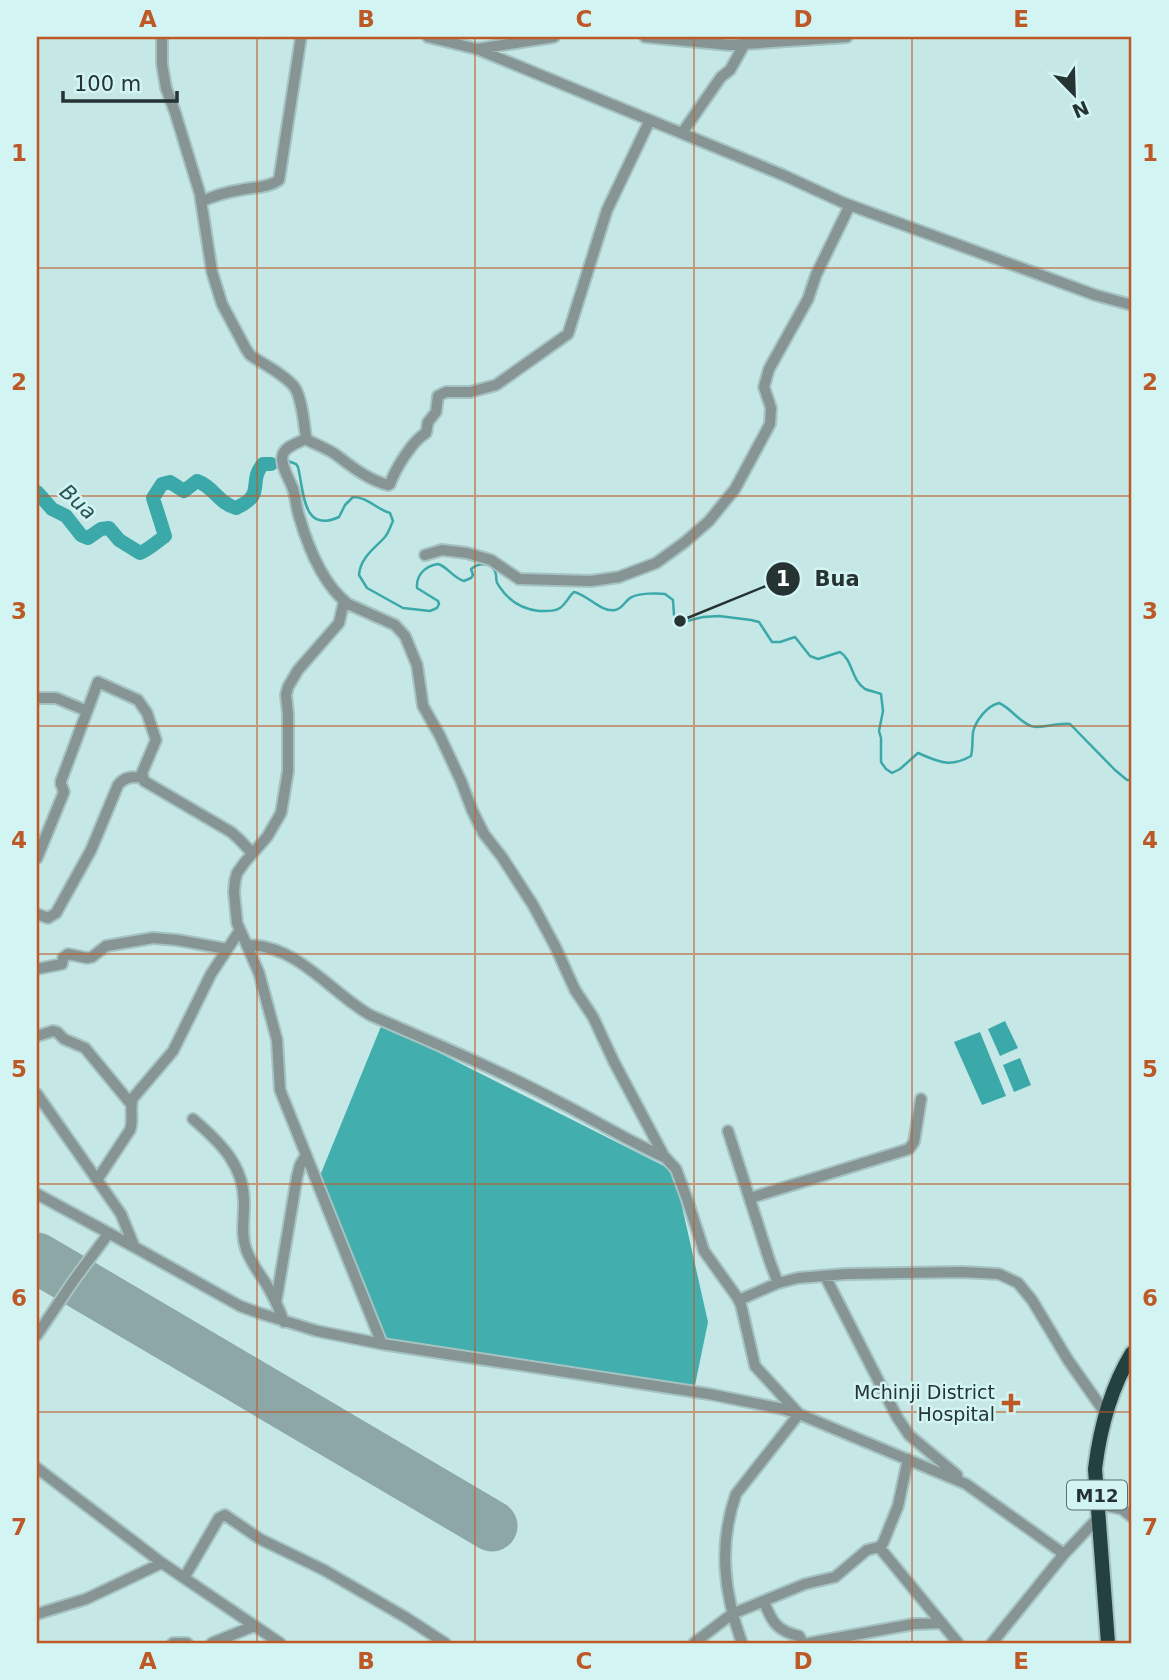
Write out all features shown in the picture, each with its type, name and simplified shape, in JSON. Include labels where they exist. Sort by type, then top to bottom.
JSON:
[{"type":"highway","name":"M12","points":[[1108,1643],[1095,1469],[1106,1414],[1118,1377],[1132,1353]]},
{"type":"street","points":[[162,37],[162,64],[166,88],[201,202],[212,272],[222,304],[250,355],[289,382],[295,390],[305,439]]},
{"type":"street","points":[[201,202],[211,197],[271,185],[279,180],[301,37]]},
{"type":"street","points":[[428,37],[477,49],[850,205],[1095,295],[1132,304]]},
{"type":"street","points":[[477,49],[554,37]]},
{"type":"street","points":[[645,37],[730,45],[847,37]]},
{"type":"street","points":[[682,133],[720,77],[730,70],[744,45]]},
{"type":"street","points":[[305,439],[321,446],[373,481],[388,485],[410,447],[418,437],[426,433],[428,422],[436,412],[436,397],[446,392],[464,392],[496,384],[568,334],[607,210],[650,120]]},
{"type":"street","points":[[425,555],[442,550],[479,556],[502,566],[519,579],[591,581],[619,577],[656,563],[685,542],[709,521],[735,489],[770,424],[771,408],[764,387],[769,369],[808,299],[816,275],[850,205]]},
{"type":"street","points":[[305,439],[287,448],[282,458],[294,492],[298,516],[326,579],[344,601],[395,625],[405,636],[417,665],[423,706],[440,736],[484,834],[533,905],[575,990],[593,1017],[666,1158],[676,1169],[704,1251],[739,1300],[755,1366],[799,1414]]},
{"type":"street","points":[[344,601],[339,623],[298,670],[288,687],[288,771],[281,813],[267,837],[237,873],[235,912],[259,973],[277,1040],[280,1090],[382,1344]]},
{"type":"street","points":[[37,858],[64,792],[61,780],[98,682],[141,703],[147,713],[156,740],[142,773],[146,783],[231,832],[252,853]]},
{"type":"street","points":[[37,698],[56,698],[88,711]]},
{"type":"street","points":[[37,914],[48,918],[56,913],[90,850],[122,779],[142,777]]},
{"type":"street","points":[[97,1180],[130,1130],[133,1098],[173,1051],[211,974],[240,930]]},
{"type":"street","points":[[37,969],[62,964],[63,958],[68,954],[87,958],[106,946],[153,938],[227,949]]},
{"type":"street","points":[[247,945],[269,948],[284,954],[317,974],[370,1015],[514,1079],[666,1158]]},
{"type":"street","points":[[37,1036],[53,1031],[86,1048],[131,1104]]},
{"type":"street","points":[[37,1094],[121,1214],[134,1246]]},
{"type":"street","points":[[750,1198],[909,1149],[914,1142],[921,1098]]},
{"type":"street","points":[[193,1119],[221,1144],[239,1175],[244,1192],[244,1241],[248,1254],[276,1302],[284,1322]]},
{"type":"street","points":[[727,1131],[778,1283]]},
{"type":"street","points":[[276,1302],[297,1177],[306,1155]]},
{"type":"street","points":[[37,1194],[240,1306],[284,1322],[382,1344],[709,1394],[783,1409],[966,1484]]},
{"type":"street","points":[[37,1335],[109,1233]]},
{"type":"street","points":[[739,1300],[778,1283],[798,1278],[846,1274],[999,1274],[1018,1283],[1032,1300],[1086,1388],[1106,1414]]},
{"type":"street","points":[[825,1276],[897,1417],[909,1435],[966,1484],[1065,1554]]},
{"type":"street","points":[[742,1643],[732,1614],[724,1564],[724,1548],[732,1505],[736,1494],[799,1414]]},
{"type":"street","points":[[694,1643],[732,1614],[805,1584],[835,1577],[867,1550],[879,1547],[898,1506],[908,1459]]},
{"type":"street","points":[[37,1468],[162,1563],[280,1643]]},
{"type":"street","points":[[992,1643],[1098,1511],[1122,1510],[1132,1517]]},
{"type":"street","points":[[184,1578],[219,1518],[228,1516],[260,1539],[324,1570],[444,1643]]},
{"type":"street","points":[[879,1547],[958,1643]]},
{"type":"street","points":[[37,1614],[86,1599],[162,1563]]},
{"type":"street","points":[[764,1602],[776,1625],[785,1632],[799,1636],[803,1643]]},
{"type":"street","points":[[809,1643],[899,1626],[942,1623]]},
{"type":"street","points":[[212,1643],[254,1626]]},
{"type":"street","points":[[173,1643],[187,1643]]},
{"type":"shaded area","points":[[1005,1021],[1018,1048],[1000,1056],[988,1029]]},
{"type":"shaded area","points":[[382,1024],[674,1171],[708,1322],[694,1390],[384,1344],[317,1183]]},
{"type":"shaded area","points":[[980,1032],[1006,1096],[982,1105],[954,1042]]},
{"type":"shaded area","points":[[1020,1058],[1031,1085],[1014,1092],[1003,1065]]},
{"type":"waterway","name":"Bua","points":[[288,461],[298,467],[307,507],[311,515],[318,520],[327,521],[339,517],[353,497],[363,499],[390,513],[393,521],[385,537],[365,559],[359,575],[367,588],[403,608],[430,611],[437,608],[438,601],[417,588],[418,579],[423,572],[438,564],[464,581],[473,575],[471,569],[482,564],[490,566],[495,571],[498,584],[511,600],[539,611],[560,608],[574,592],[610,610],[618,609],[635,596],[665,594],[673,600],[674,615],[680,621],[719,616],[751,620],[759,622],[772,642],[795,637],[810,656],[818,659],[840,652],[860,685],[881,694],[881,762],[892,773],[918,753],[951,763],[971,756],[973,732],[977,723],[986,710],[999,703],[1031,726],[1070,724],[1115,770],[1127,780],[1132,780]]},
{"type":"waterway","name":"Bua","points":[[37,492],[52,509],[66,516],[81,535],[88,538],[101,529],[109,528],[119,540],[140,553],[165,536],[153,498],[162,484],[170,482],[184,491],[197,481],[203,483],[225,503],[236,508],[251,498],[256,477],[263,464],[271,464]]},
{"type":"runway","points":[[37,1258],[492,1526]]},
{"type":"place","name":"Bua","points":[[680,621]]},
{"type":"place","name":"Mchinji District Hospital","points":[[1011,1403]]}]
